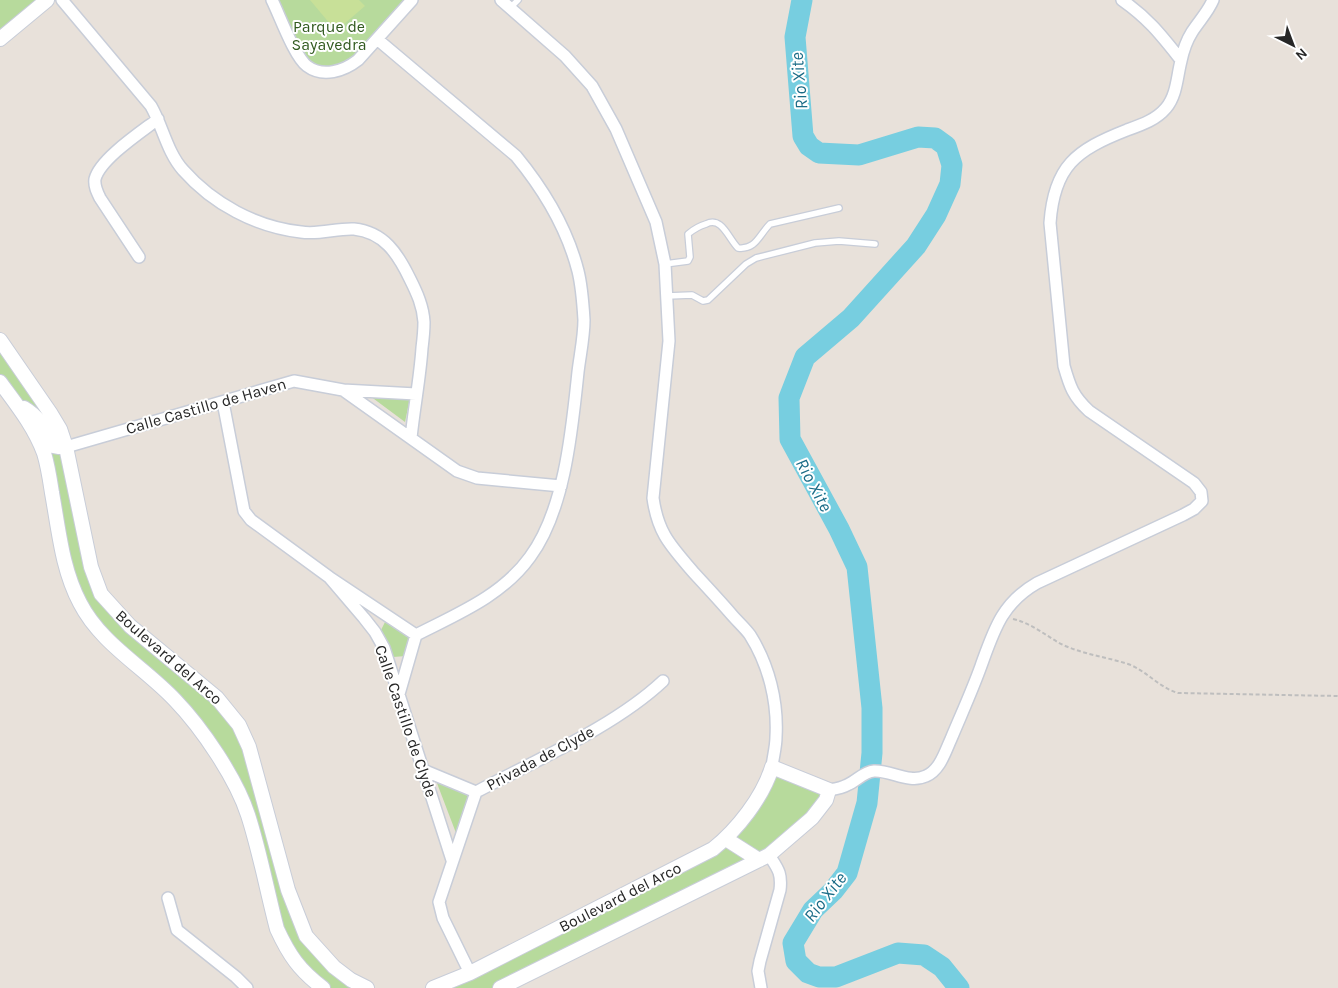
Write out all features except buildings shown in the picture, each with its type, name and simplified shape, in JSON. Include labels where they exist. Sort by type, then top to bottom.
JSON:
[{"type":"street","points":[[0,39],[47,0]]},
{"type":"street","points":[[62,0],[151,106],[158,119],[166,143],[183,170],[210,195],[252,220],[275,227],[302,233],[352,229],[367,231],[390,245],[400,258],[419,298],[424,323],[411,438]]},
{"type":"street","points":[[272,0],[298,56],[308,66],[322,72],[334,72],[348,68],[358,60],[412,0]]},
{"type":"street","points":[[1122,0],[1150,22],[1181,60]]},
{"type":"street","points":[[510,3],[565,56],[592,86],[616,129],[656,222],[666,264],[669,341],[653,498],[659,527],[679,556],[750,634],[765,663],[772,684],[775,718],[776,736],[772,767],[829,790],[849,785],[860,776],[871,771],[902,777],[920,778],[932,772],[937,767],[960,718],[1000,618],[1011,602],[1024,591],[1183,516],[1202,501],[1201,492],[1194,483],[1089,411],[1076,399],[1064,366],[1050,223],[1052,203],[1058,184],[1068,166],[1081,152],[1099,141],[1156,117],[1167,107],[1174,94],[1181,60],[1191,34],[1213,0]]},
{"type":"street","points":[[377,39],[516,156],[548,198],[571,248],[580,283],[584,322],[574,408],[561,486],[544,532],[531,556],[514,576],[490,596],[416,635],[399,694]]},
{"type":"street","points":[[139,258],[100,198],[95,189],[95,181],[102,165],[158,119]]},
{"type":"street","name":"Boulevard del Arco","points":[[0,340],[60,429],[66,446],[91,567],[101,594],[130,626],[217,698],[239,725],[249,747],[288,890],[306,936],[334,967],[351,980],[367,988]]},
{"type":"street","name":"Calle Castillo de Haven","points":[[66,446],[294,381],[344,390],[457,471],[477,478],[561,486]]},
{"type":"street","name":"Boulevard del Arco","points":[[0,382],[37,436],[44,454],[65,567],[80,603],[93,624],[111,644],[177,702],[215,753],[228,774],[247,814],[281,938],[294,962],[322,988]]},
{"type":"street","points":[[344,390],[416,394]]},
{"type":"street","points":[[15,402],[34,414],[42,423],[53,446],[58,448],[66,446]]},
{"type":"street","name":"Calle Castillo de Clyde","points":[[223,402],[244,511],[251,520],[329,577],[375,632],[390,664],[452,860]]},
{"type":"street","points":[[329,577],[416,635]]},
{"type":"street","name":"Privada de Clyde","points":[[470,973],[440,909],[439,902],[476,792],[585,735],[637,703],[663,681]]},
{"type":"street","name":"Boulevard del Arco","points":[[433,988],[470,973],[713,849],[734,831],[765,785],[772,767]]},
{"type":"street","name":"Privada de Clyde","points":[[423,770],[476,792]]},
{"type":"street","name":"Boulevard del Arco","points":[[500,988],[764,857],[812,818],[826,800],[829,790]]},
{"type":"street","points":[[726,839],[764,857],[781,874],[780,890],[758,971],[761,988]]},
{"type":"street","points":[[168,898],[177,930],[247,988]]},
{"type":"lane","points":[[666,264],[688,261],[690,258],[688,234],[693,229],[712,221],[717,222],[723,227],[738,248],[746,249],[755,244],[770,224],[839,208]]},
{"type":"lane","points":[[667,296],[692,295],[703,301],[708,300],[746,264],[756,258],[802,246],[839,241],[874,244]]},
{"type":"path","points":[[1000,618],[1024,622],[1073,649],[1139,669],[1165,689],[1178,693],[1338,696]]},
{"type":"green space","points":[[0,0],[47,0],[0,39]]},
{"type":"green space","name":"Parque de Sayavedra","points":[[272,0],[412,0],[348,68],[308,66]]},
{"type":"green space","points":[[310,0],[359,0],[365,6],[336,31]]},
{"type":"green space","points":[[0,340],[51,414],[101,594],[239,725],[306,936],[367,988],[323,988],[294,962],[247,814],[215,753],[80,603],[48,470],[0,382]]},
{"type":"green space","points":[[370,396],[410,398],[405,422]]},
{"type":"green space","points":[[390,620],[411,635],[406,656],[393,657],[380,632],[385,622]]},
{"type":"green space","points":[[772,767],[829,790],[790,839],[500,988],[433,988],[726,839]]},
{"type":"green space","points":[[435,778],[470,794],[456,833]]},
{"type":"waterway","name":"Rio Xite","points":[[802,0],[795,37],[803,136],[809,146],[819,153],[859,155],[918,137],[935,138],[946,146],[952,165],[950,184],[936,215],[916,246],[851,318],[805,357],[789,398],[790,439],[839,529],[857,567],[872,708],[872,753],[867,803],[847,873],[833,891],[813,910],[793,943],[796,961],[808,973],[819,977],[836,977],[898,953],[924,955],[942,967],[959,988]]}]
